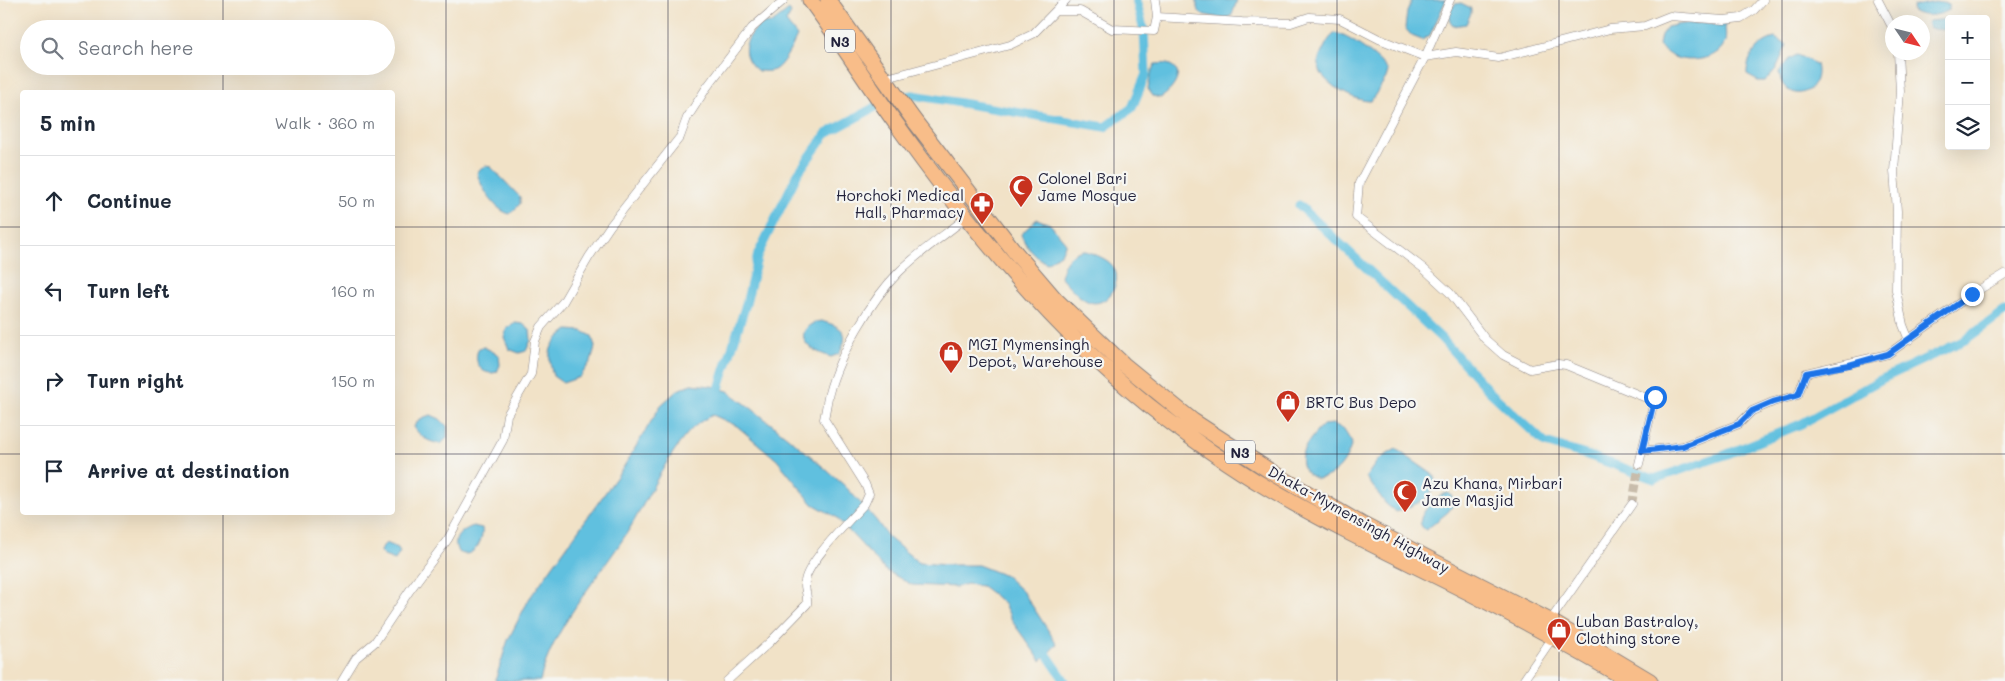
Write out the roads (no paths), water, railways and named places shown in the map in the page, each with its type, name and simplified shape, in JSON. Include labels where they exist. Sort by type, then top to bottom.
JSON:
[{"type":"highway","name":"Dhaka-Mymensingh Highway","points":[[810,0],[832,29],[899,128],[1001,260],[1075,338],[1148,404],[1209,449],[1268,488],[1553,637],[1630,681]]},
{"type":"highway","name":"Dhaka-Mymensingh Highway","points":[[828,0],[913,119],[1015,252],[1056,300],[1123,364],[1193,420],[1273,474],[1363,525],[1550,621],[1650,681]]},
{"type":"street","points":[[342,681],[356,658],[375,642],[448,539],[503,440],[508,414],[531,374],[535,341],[541,327],[563,302],[589,256],[610,226],[680,137],[687,118],[707,87],[752,28],[784,0]]},
{"type":"street","points":[[884,78],[1010,45],[1033,34],[1066,0]]},
{"type":"street","points":[[1056,11],[1080,11],[1112,29],[1154,31],[1157,17],[1155,0]]},
{"type":"street","points":[[1450,0],[1425,57],[1359,184],[1356,216],[1423,268],[1450,292],[1485,339],[1514,362],[1530,369],[1558,364],[1566,365],[1644,397],[1655,397],[1639,464]]},
{"type":"street","points":[[1157,17],[1270,23],[1291,23],[1309,17],[1340,19],[1379,39],[1425,57],[1456,52],[1499,58],[1610,29],[1646,26],[1670,16],[1724,20],[1741,18],[1754,10],[1763,0]]},
{"type":"street","points":[[1878,0],[1886,15]]},
{"type":"street","points":[[1898,60],[1900,91],[1894,171],[1897,211],[1896,290],[1903,325],[1909,340]]},
{"type":"street","points":[[727,681],[771,641],[807,604],[808,596],[805,581],[810,570],[838,532],[865,503],[870,494],[824,419],[829,393],[838,368],[851,342],[880,293],[899,272],[967,217]]},
{"type":"street","points":[[1642,451],[1683,446],[1739,424],[1752,411],[1773,402],[1798,395],[1806,373],[1849,365],[1888,354],[1972,294],[2005,274]]},
{"type":"street","points":[[1550,621],[1632,504]]},
{"type":"street","points":[[1523,681],[1553,637]]},
{"type":"water","points":[[1197,0],[1237,0],[1232,15],[1225,19],[1201,14],[1197,8]]},
{"type":"water","points":[[1412,0],[1446,0],[1430,35],[1422,40],[1412,36],[1405,28],[1407,12]]},
{"type":"water","points":[[1935,2],[1949,4],[1949,10],[1941,14],[1921,15],[1912,11],[1913,6]]},
{"type":"water","points":[[1461,3],[1471,8],[1471,13],[1466,24],[1453,26],[1450,22],[1449,11],[1455,4]]},
{"type":"water","points":[[789,10],[791,13],[786,22],[797,36],[793,45],[777,68],[770,71],[758,71],[748,59],[746,53],[747,41],[761,24],[772,23]]},
{"type":"water","points":[[1945,19],[1945,28],[1938,30],[1930,28],[1930,21]]},
{"type":"water","points":[[1701,23],[1725,25],[1725,42],[1715,54],[1695,60],[1680,59],[1669,55],[1659,45],[1661,35],[1667,27]]},
{"type":"water","points":[[1336,33],[1364,49],[1388,71],[1386,78],[1371,101],[1356,98],[1338,89],[1324,77],[1319,69],[1318,62],[1321,55],[1329,39]]},
{"type":"water","points":[[1775,38],[1787,45],[1776,69],[1765,81],[1758,81],[1747,75],[1747,69],[1754,52],[1763,43]]},
{"type":"water","points":[[1797,55],[1816,64],[1817,75],[1814,84],[1809,90],[1802,93],[1788,90],[1782,83],[1779,72],[1789,59]]},
{"type":"water","points":[[1155,64],[1167,64],[1177,71],[1173,87],[1160,98],[1153,96],[1148,89]]},
{"type":"water","points":[[486,166],[491,167],[520,197],[520,204],[510,214],[504,212],[489,198],[482,185],[477,173]]},
{"type":"water","points":[[1037,219],[1050,224],[1066,243],[1061,253],[1047,263],[1031,251],[1021,234]]},
{"type":"water","points":[[1083,250],[1105,259],[1115,270],[1116,278],[1112,292],[1101,302],[1094,303],[1083,299],[1061,277],[1063,267],[1068,259],[1078,251]]},
{"type":"water","points":[[821,321],[840,328],[843,332],[843,347],[839,354],[831,357],[814,350],[806,343],[804,335],[807,328],[813,323]]},
{"type":"water","points":[[515,323],[523,324],[530,330],[531,340],[526,351],[519,353],[509,349],[504,337],[507,328]]},
{"type":"water","points":[[568,330],[582,331],[592,336],[595,347],[591,361],[580,377],[563,383],[553,376],[550,355],[556,340]]},
{"type":"water","points":[[484,347],[499,355],[500,365],[497,372],[486,372],[479,367],[477,353],[479,348]]},
{"type":"water","points":[[691,384],[711,386],[728,391],[751,408],[845,486],[876,520],[888,537],[919,563],[978,565],[1006,576],[1024,593],[1057,644],[1041,661],[1014,624],[1004,604],[982,586],[967,584],[957,587],[912,585],[885,570],[836,517],[813,504],[777,460],[737,426],[713,415],[694,427],[671,455],[625,536],[565,624],[554,643],[540,681],[495,681],[508,640],[529,599],[623,468],[661,405],[678,390]]},
{"type":"water","points":[[431,415],[440,419],[447,426],[447,438],[441,444],[426,439],[414,427],[419,420]]},
{"type":"water","points":[[1334,424],[1344,430],[1352,443],[1340,467],[1330,475],[1317,479],[1308,474],[1303,467],[1301,460],[1303,453],[1311,438],[1323,425]]},
{"type":"water","points":[[1396,449],[1435,476],[1435,488],[1423,501],[1396,512],[1386,504],[1366,477],[1378,460]]},
{"type":"water","points":[[1447,493],[1450,494],[1455,502],[1448,512],[1426,530],[1422,526],[1422,515],[1431,504]]},
{"type":"water","points":[[473,526],[482,528],[479,544],[468,554],[458,552],[456,543],[458,536]]},
{"type":"water","points":[[386,543],[398,548],[400,552],[395,560],[384,556],[380,552]]},
{"type":"waterway","points":[[716,398],[746,304],[758,254],[798,173],[826,134],[890,99],[913,95],[1105,127],[1132,108],[1146,74],[1144,31],[1136,0]]},
{"type":"waterway","points":[[1299,205],[1441,338],[1489,391],[1545,443],[1593,457],[1654,479],[1725,455],[1801,424],[1882,379],[1965,340],[2005,311]]},
{"type":"waterway","points":[[1041,646],[1065,681]]},
{"type":"tunnel","points":[[1632,504],[1639,464]]},
{"type":"place","name":"Colonel Bari Jame Mosque","points":[[1021,208]]},
{"type":"place","name":"Horchoki Medical Hall, Pharmacy","points":[[982,225]]},
{"type":"place","name":"MGI Mymensingh Depot, Warehouse","points":[[951,374]]},
{"type":"place","name":"BRTC Bus Depo","points":[[1288,423]]},
{"type":"place","name":"Azu Khana, Mirbari Jame Masjid","points":[[1405,513]]},
{"type":"place","name":"Luban Bastraloy, Clothing store","points":[[1559,651]]}]
